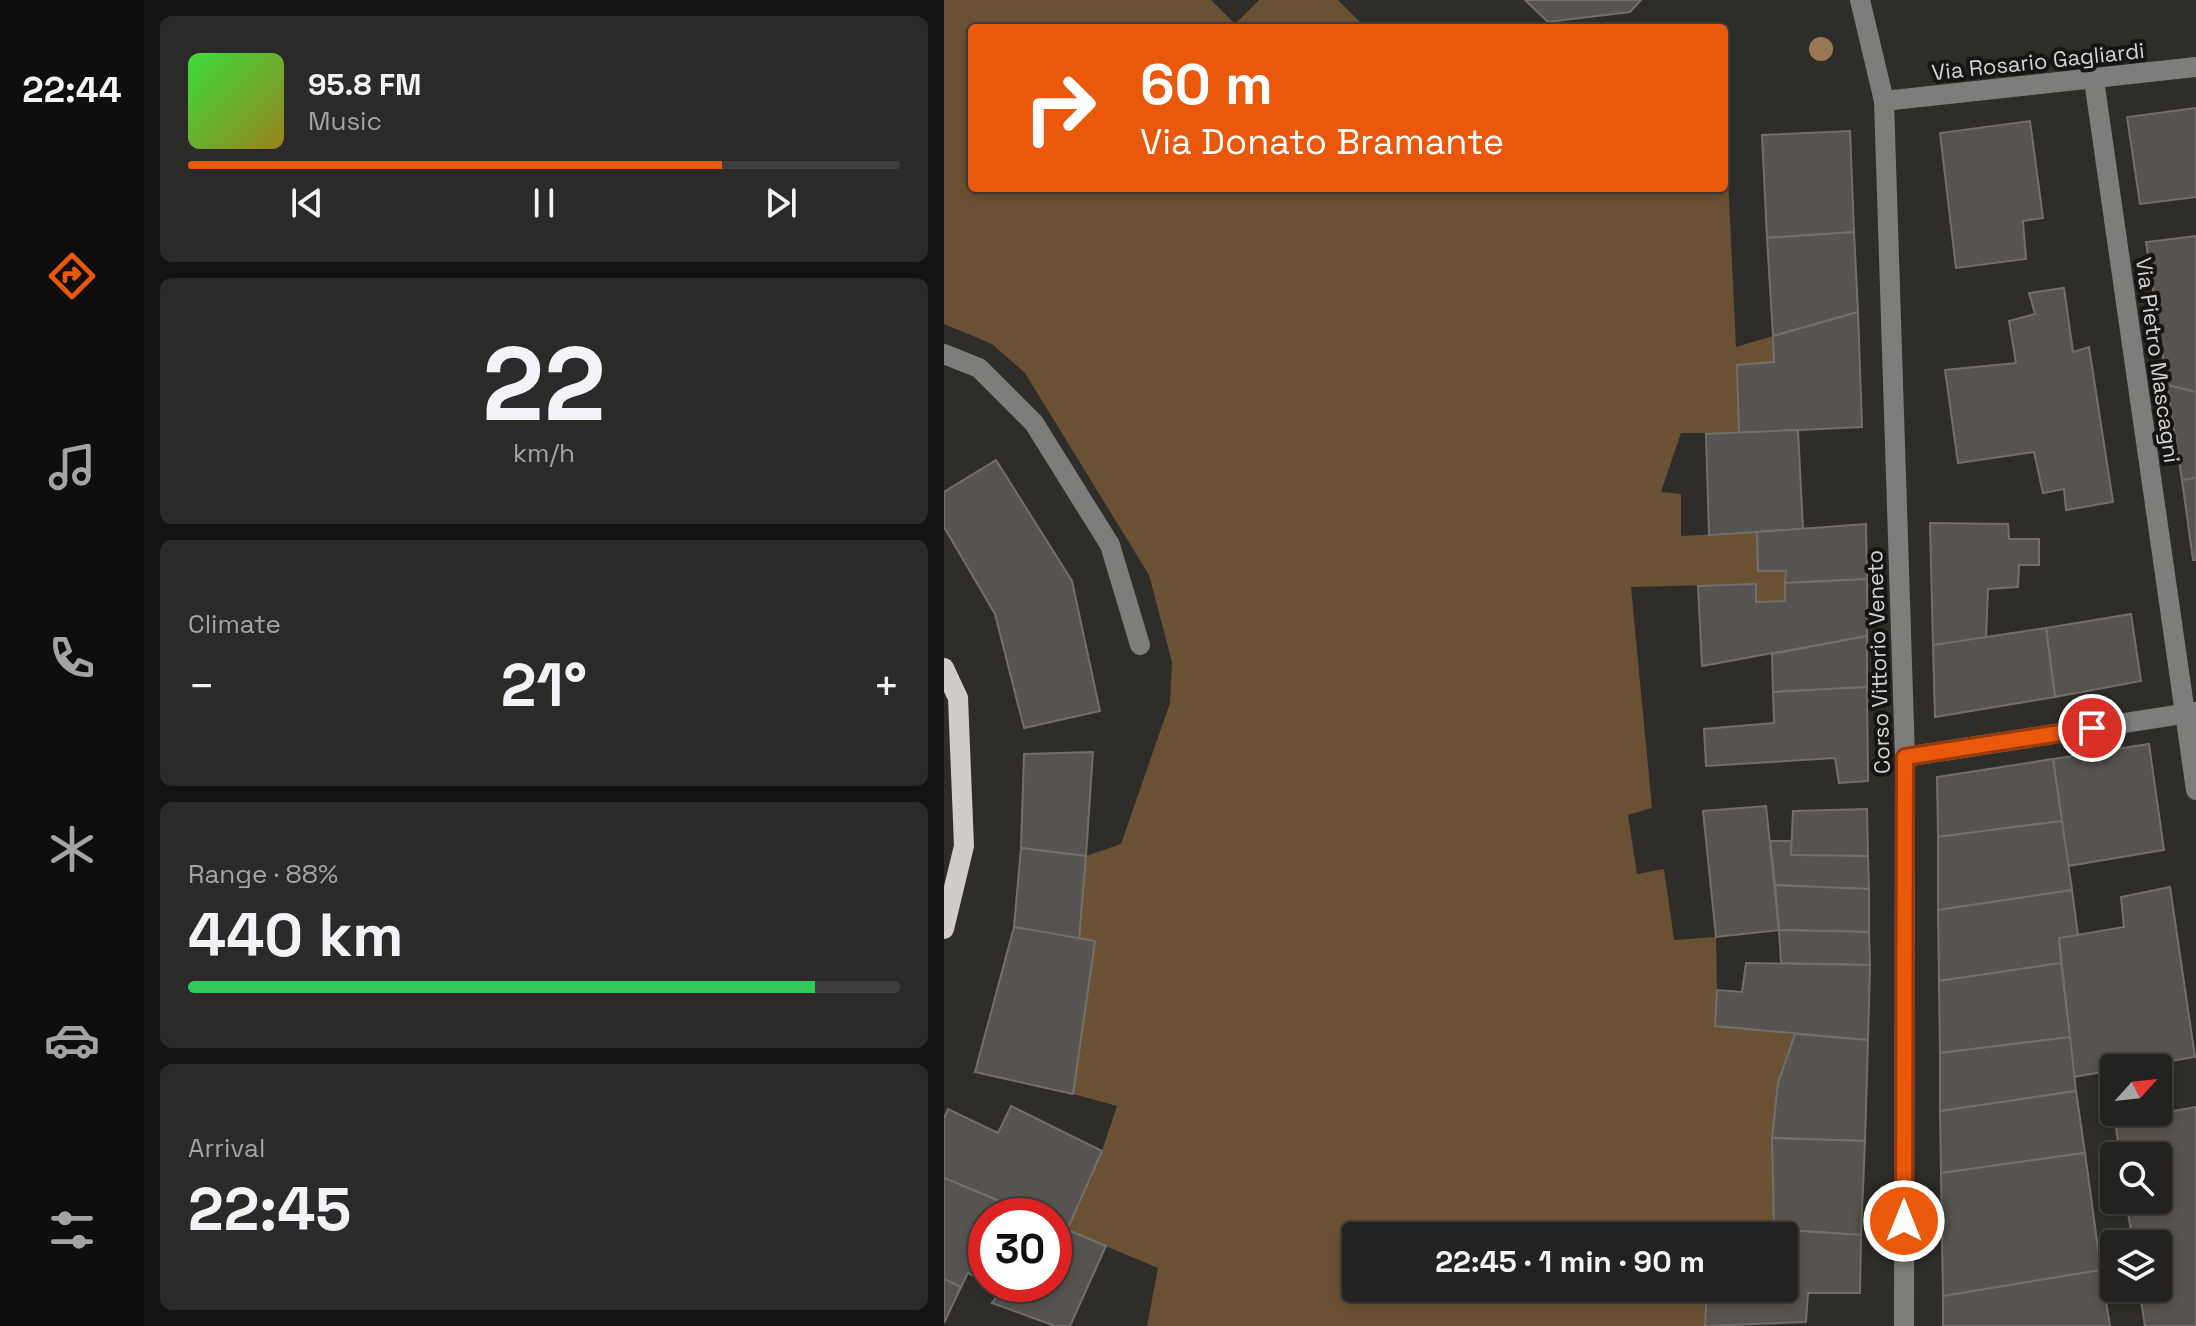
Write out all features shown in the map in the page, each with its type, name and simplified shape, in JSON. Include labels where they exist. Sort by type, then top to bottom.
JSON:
[{"type":"main road","points":[[944,668],[958,698],[964,846],[944,929]]},
{"type":"street","name":"Corso Vittorio Veneto","points":[[1860,0],[1884,101],[1905,757],[1904,1326]]},
{"type":"street","name":"Via Rosario Gagliardi","points":[[1884,101],[2196,67]]},
{"type":"street","name":"Via Pietro Mascagni","points":[[2094,80],[2191,713],[2196,790]]},
{"type":"street","points":[[944,354],[979,368],[1034,423],[1110,545],[1140,645]]},
{"type":"street","points":[[1905,757],[2191,713]]},
{"type":"shaded area","points":[[944,0],[1211,0],[1235,24],[968,24],[968,192],[1728,192],[1728,178],[1736,347],[1773,336],[1774,362],[1737,365],[1739,433],[1681,433],[1661,492],[1681,494],[1681,536],[1757,532],[1758,571],[1786,571],[1785,601],[1756,602],[1756,584],[1631,587],[1652,808],[1628,815],[1637,874],[1664,869],[1674,940],[1716,937],[1715,1026],[1795,1034],[1778,1083],[1772,1138],[1774,1222],[1342,1222],[1342,1302],[1706,1302],[1705,1326],[1147,1326],[1158,1268],[1072,1232],[1072,1219],[1102,1151],[1117,1106],[1073,1094],[1094,942],[1079,939],[1086,856],[1121,844],[1170,703],[1172,662],[1149,575],[1025,373],[992,344],[944,324]]},
{"type":"shaded area","points":[[1259,0],[1338,0],[1362,24],[1235,24]]},
{"type":"building","points":[[1525,0],[1641,0],[1630,12],[1548,22]]},
{"type":"building","points":[[2196,108],[2196,197],[2140,204],[2127,117]]},
{"type":"building","points":[[2030,121],[2043,218],[2023,221],[2026,259],[1956,268],[1940,133]]},
{"type":"building","points":[[1850,131],[1854,232],[1767,238],[1762,135]]},
{"type":"building","points":[[1854,232],[1858,312],[1773,336],[1767,238]]},
{"type":"building","points":[[2196,236],[2196,392],[2167,385],[2146,242]]},
{"type":"building","points":[[2064,288],[2073,352],[2089,347],[2113,502],[2066,510],[2064,489],[2043,493],[2034,452],[1958,463],[1945,370],[2016,363],[2009,321],[2035,314],[2029,293]]},
{"type":"building","points":[[1858,312],[1862,427],[1739,433],[1737,365],[1774,362],[1773,336]]},
{"type":"building","points":[[2167,385],[2196,392],[2196,478],[2182,480]]},
{"type":"building","points":[[1798,430],[1803,529],[1709,535],[1706,434]]},
{"type":"building","points":[[996,460],[1072,581],[1100,711],[1024,728],[995,614],[944,527],[944,492]]},
{"type":"building","points":[[2196,478],[2196,560],[2193,560],[2182,480]]},
{"type":"building","points":[[1930,523],[2008,524],[2009,539],[2039,539],[2039,565],[2019,565],[2018,587],[1988,589],[1986,638],[1933,645]]},
{"type":"building","points":[[1866,524],[1867,579],[1785,583],[1786,571],[1758,571],[1757,532]]},
{"type":"building","points":[[1867,579],[1867,636],[1702,666],[1698,586],[1756,584],[1756,602],[1785,601],[1785,583]]},
{"type":"building","points":[[2131,614],[2141,681],[2055,697],[2046,628]]},
{"type":"building","points":[[2046,628],[2055,697],[1935,717],[1933,645]]},
{"type":"building","points":[[1867,636],[1867,687],[1773,692],[1772,654]]},
{"type":"building","points":[[1867,687],[1868,781],[1839,783],[1835,758],[1706,766],[1704,729],[1774,723],[1773,692]]},
{"type":"building","points":[[2149,744],[2164,850],[2068,866],[2053,759]]},
{"type":"building","points":[[1093,752],[1086,856],[1021,848],[1024,754]]},
{"type":"building","points":[[2053,759],[2062,821],[1938,837],[1937,777]]},
{"type":"building","points":[[1766,806],[1779,930],[1716,937],[1703,811]]},
{"type":"building","points":[[1867,809],[1868,856],[1791,855],[1793,811]]},
{"type":"building","points":[[2062,821],[2072,890],[1938,910],[1938,837]]},
{"type":"building","points":[[1770,841],[1791,841],[1791,855],[1868,856],[1869,889],[1775,885]]},
{"type":"building","points":[[1021,848],[1086,856],[1079,939],[1014,927]]},
{"type":"building","points":[[1775,885],[1869,889],[1869,932],[1779,930]]},
{"type":"building","points":[[2170,887],[2195,1057],[2172,1061],[2172,1054],[2100,1054],[2100,1072],[2074,1077],[2059,938],[2124,927],[2121,897]]},
{"type":"building","points":[[2072,890],[2078,935],[2059,938],[2061,963],[1939,981],[1938,910]]},
{"type":"building","points":[[1014,927],[1095,941],[1073,1094],[975,1072]]},
{"type":"building","points":[[1779,930],[1869,932],[1870,965],[1781,963]]},
{"type":"building","points":[[1746,963],[1870,965],[1868,1040],[1715,1026],[1717,990],[1742,992]]},
{"type":"building","points":[[2061,963],[2070,1037],[1940,1053],[1939,981]]},
{"type":"building","points":[[1795,1034],[1868,1040],[1865,1141],[1772,1138],[1778,1083]]},
{"type":"building","points":[[2070,1037],[2076,1091],[1940,1111],[1940,1053]]},
{"type":"building","points":[[2076,1091],[2085,1153],[1941,1173],[1940,1111]]},
{"type":"building","points":[[1011,1106],[1102,1151],[1072,1219],[1072,1198],[992,1198],[944,1178],[944,1118],[948,1109],[998,1133]]},
{"type":"building","points":[[2196,1107],[2196,1326],[2145,1326],[2141,1302],[2172,1302],[2172,1230],[2131,1230],[2128,1214],[2172,1214],[2172,1142],[2118,1142],[2116,1126],[2172,1126],[2172,1111]]},
{"type":"building","points":[[1772,1138],[1865,1141],[1861,1235],[1798,1231],[1798,1222],[1774,1222]]},
{"type":"building","points":[[2085,1153],[2100,1270],[1943,1296],[1941,1173]]},
{"type":"building","points":[[944,1178],[992,1198],[968,1198],[968,1273],[961,1287],[944,1279]]},
{"type":"building","points":[[1798,1231],[1861,1235],[1860,1293],[1808,1293],[1806,1322],[1705,1326],[1706,1302],[1798,1302]]},
{"type":"building","points":[[1072,1232],[1106,1246],[1070,1326],[1055,1326],[992,1303],[1072,1302]]},
{"type":"building","points":[[2100,1270],[2100,1302],[2106,1302],[2110,1326],[1943,1326],[1943,1296]]},
{"type":"building","points":[[944,1279],[961,1287],[944,1323]]},
{"type":"route","points":[[1904,1221],[1905,757],[2092,728]]}]
